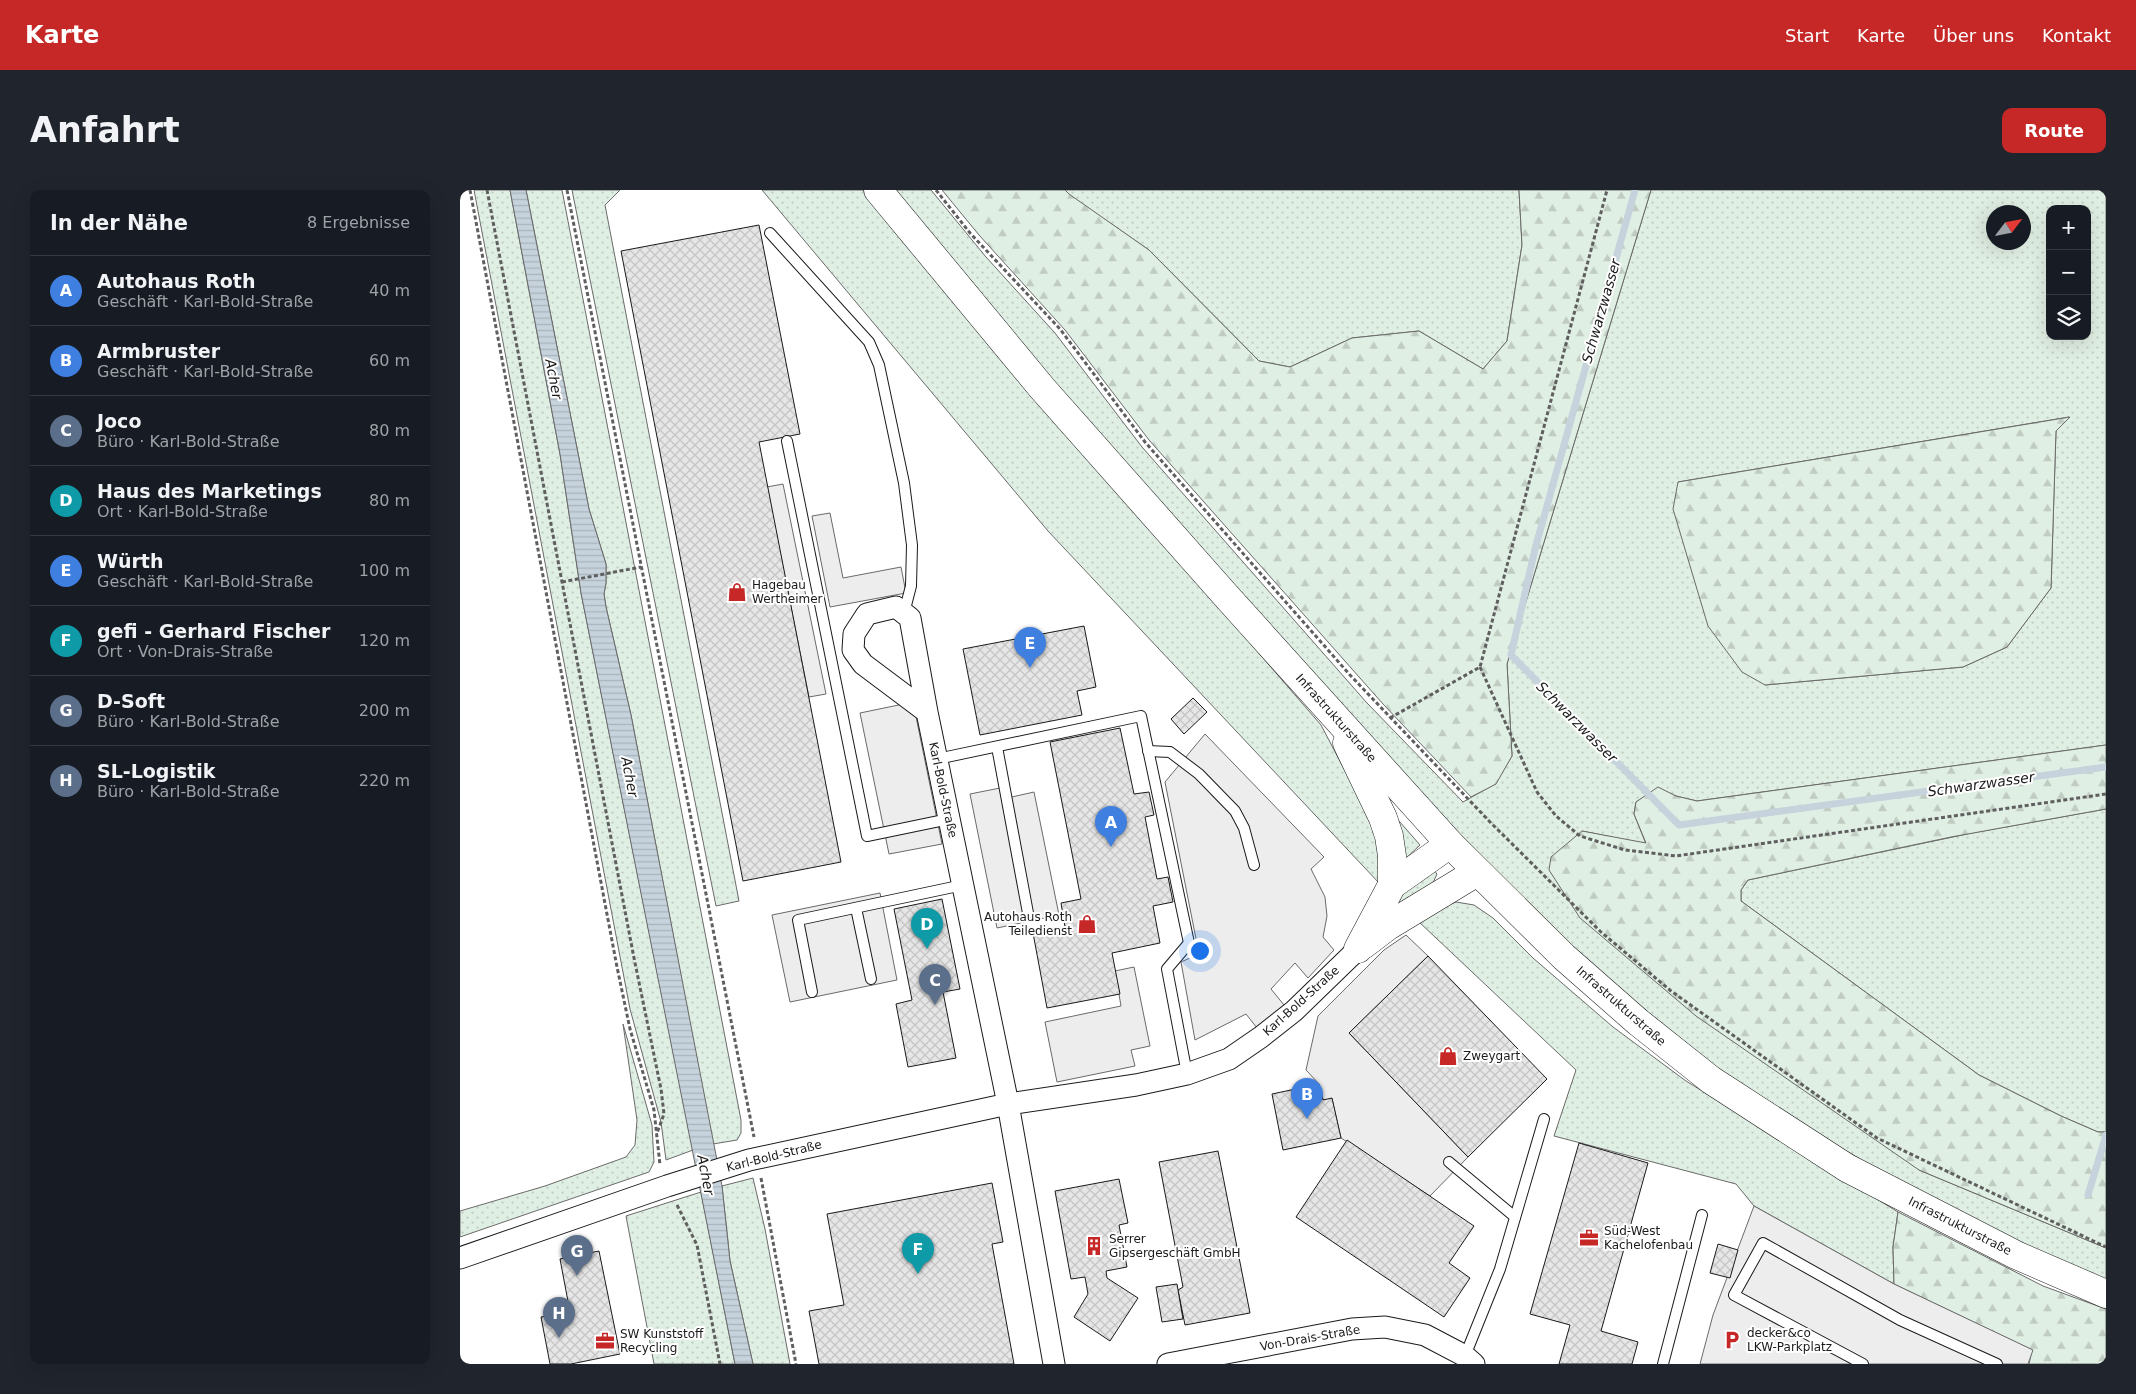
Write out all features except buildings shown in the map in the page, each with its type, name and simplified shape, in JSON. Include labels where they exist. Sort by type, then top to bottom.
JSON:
[{"type":"street","name":"Infrastrukturstraße","points":[[878,190],[1042,388],[1228,598],[1450,844],[1564,957],[1638,1022],[1711,1080],[1847,1168],[2016,1254],[2106,1294]]},
{"type":"street","points":[[904,613],[896,607],[867,614],[854,634],[853,650],[862,664],[927,712]]},
{"type":"street","name":"Karl-Bold-Straße","points":[[904,613],[910,618],[927,712],[1008,1104]]},
{"type":"street","points":[[1332,714],[1383,818],[1389,836],[1392,856],[1392,885]]},
{"type":"street","points":[[1358,949],[1392,885],[1450,844]]},
{"type":"street","points":[[1358,949],[1388,926],[1477,872]]},
{"type":"street","name":"Karl-Bold-Straße","points":[[460,1258],[667,1186],[754,1159],[1008,1104],[1136,1085],[1186,1074],[1229,1059],[1261,1037],[1294,1010],[1358,949]]},
{"type":"street","points":[[1008,1104],[1054,1364]]},
{"type":"street","name":"Von-Drais-Straße","points":[[1168,1364],[1352,1329],[1385,1327],[1425,1336],[1469,1360]]},
{"type":"lane","points":[[770,233],[869,342],[879,365],[904,483],[912,545],[911,586],[904,613]]},
{"type":"lane","points":[[787,442],[867,836],[949,819]]},
{"type":"lane","points":[[937,760],[1141,716],[1189,943],[1167,969],[1186,1074]]},
{"type":"lane","points":[[997,747],[1028,913]]},
{"type":"lane","points":[[1148,750],[1170,752],[1200,774],[1235,811],[1244,828],[1254,865]]},
{"type":"lane","points":[[812,992],[798,920],[963,885]]},
{"type":"lane","points":[[856,908],[871,979]]},
{"type":"lane","points":[[1469,1360],[1500,1269],[1544,1119]]},
{"type":"lane","points":[[1449,1162],[1515,1217]]},
{"type":"lane","points":[[1663,1364],[1702,1215]]},
{"type":"lane","points":[[1863,1364],[1734,1294],[1763,1243],[1900,1320],[1997,1364]]},
{"type":"path","points":[[470,190],[619,976],[630,1029],[654,1110],[660,1172],[697,1245],[720,1364]]},
{"type":"path","points":[[486,190],[661,1089],[664,1114],[657,1133]]},
{"type":"path","points":[[567,190],[642,567],[754,1159],[760,1175],[796,1364]]},
{"type":"path","points":[[936,190],[970,233],[1060,329],[1145,442],[1343,668],[1490,822],[1601,932],[1671,991],[1877,1138],[2106,1247]]},
{"type":"path","points":[[1607,190],[1480,667],[1537,792],[1556,816],[1580,836],[1625,850],[1676,856],[2106,794]]},
{"type":"path","points":[[562,582],[642,567]]},
{"type":"path","points":[[1390,718],[1480,667]]},
{"type":"green space","points":[[474,190],[510,190],[560,454],[581,593],[693,1150],[666,1160],[661,1122],[630,1009]]},
{"type":"green space","points":[[526,190],[562,190],[741,1120],[741,1133],[737,1140],[713,1144],[631,715],[606,607],[604,594],[606,564],[589,509]]},
{"type":"green space","points":[[572,190],[620,190],[605,205],[739,901],[716,906]]},
{"type":"green space","points":[[762,190],[863,190],[937,281],[1321,725],[1383,843],[1379,883],[1048,531]]},
{"type":"green space","points":[[895,190],[931,190],[986,257],[1055,333],[1142,447],[1367,703],[1463,802],[1495,784],[1512,756],[1507,664],[1651,190],[2106,190],[2106,745],[1697,801],[1676,796],[1658,788],[1636,802],[1634,814],[1646,844],[1582,831],[1919,1170],[2106,1248],[2106,1281],[2034,1250],[1887,1175],[1816,1133],[1725,1074],[1638,1004],[1580,954],[1482,858],[1283,641],[1042,368]],"holes":[[[2069,417],[2056,431],[2051,588],[2007,647],[1963,667],[1765,685],[1678,482]]]},
{"type":"green space","points":[[942,190],[1065,190],[1149,250],[1259,361],[1290,367],[1352,338],[1419,331],[1483,369],[1507,341],[1522,245],[1519,190],[1651,190],[1507,664],[1512,756],[1496,784],[1471,797],[1383,704],[1149,440],[1065,330],[979,235]]},
{"type":"green space","points":[[1065,190],[1519,190],[1522,245],[1507,341],[1483,369],[1419,331],[1352,338],[1290,367],[1259,361],[1149,250],[1068,194]]},
{"type":"green space","points":[[2070,417],[2056,431],[2051,588],[2007,647],[1963,667],[1765,685],[1742,672],[1708,626],[1673,509],[1678,482]]},
{"type":"green space","points":[[2106,745],[2106,809],[1951,837],[1748,880],[1741,890],[1741,901],[1979,1075],[2061,1116],[2098,1132],[2106,1132],[2106,1248],[1919,1170],[1696,1016],[1580,918],[1549,870],[1551,857],[1582,831],[1646,843],[1634,814],[1636,802],[1658,787],[1676,796],[1697,801]]},
{"type":"green space","points":[[2106,809],[2106,1132],[2098,1132],[2061,1116],[1979,1075],[1741,901],[1741,890],[1748,880],[1972,833]]},
{"type":"green space","points":[[1392,813],[1420,845],[1401,863]]},
{"type":"green space","points":[[1434,870],[1437,874],[1432,885],[1388,920],[1407,885]]},
{"type":"green space","points":[[1456,902],[1474,905],[1493,918],[1533,958],[1613,1027],[1686,1081],[1898,1212],[1893,1247],[1894,1284],[1754,1206],[1736,1184],[1554,1136],[1576,1070],[1418,921]]},
{"type":"green space","points":[[623,1024],[652,1125],[654,1162],[649,1172],[460,1237],[460,1211],[545,1186],[626,1157],[635,1145],[637,1120]]},
{"type":"green space","points":[[753,1178],[765,1229],[790,1364],[753,1364],[730,1261],[722,1186]]},
{"type":"green space","points":[[701,1192],[735,1364],[654,1364],[626,1216]]},
{"type":"green space","points":[[1898,1212],[2043,1286],[2106,1309],[2106,1364],[2029,1364],[2032,1350],[1894,1284],[1893,1247]]},
{"type":"shaded area","points":[[783,484],[826,694],[809,697],[767,487]]},
{"type":"shaded area","points":[[830,513],[843,578],[901,567],[906,593],[830,607],[812,516]]},
{"type":"shaded area","points":[[913,702],[942,844],[889,854],[860,713]]},
{"type":"shaded area","points":[[1205,734],[1324,857],[1311,869],[1325,897],[1327,916],[1323,937],[1334,950],[1308,978],[1295,963],[1271,989],[1284,1005],[1257,1028],[1246,1014],[1195,1040],[1181,962],[1199,954],[1165,782]]},
{"type":"shaded area","points":[[1000,788],[1003,799],[1034,792],[1059,915],[997,928],[970,794]]},
{"type":"shaded area","points":[[880,893],[897,980],[790,1002],[772,915]]},
{"type":"shaded area","points":[[1406,935],[1428,956],[1349,1033],[1468,1157],[1430,1196],[1341,1138],[1332,1099],[1323,1100],[1319,1084],[1306,1070],[1318,1016],[1384,950]]},
{"type":"shaded area","points":[[1134,967],[1150,1046],[1131,1050],[1135,1066],[1057,1082],[1045,1022],[1121,1006],[1115,971]]},
{"type":"shaded area","points":[[1754,1206],[1894,1284],[2033,1350],[2028,1364],[1700,1364],[1713,1315]]},
{"type":"water","name":"Acher","points":[[510,190],[526,190],[589,509],[606,564],[604,594],[606,607],[631,715],[722,1186],[730,1261],[753,1364],[735,1364],[581,593],[560,454]]},
{"type":"waterway","name":"Schwarzwasser","points":[[1635,190],[1535,549],[1511,655],[1679,825],[2106,767]]},
{"type":"waterway","points":[[2088,1195],[2106,1135]]},
{"type":"place","name":"Hagebau Wertheimer","points":[[737,592]]},
{"type":"place","name":"Würth","points":[[1030,668]]},
{"type":"place","name":"Autohaus Roth","points":[[1111,847]]},
{"type":"place","name":"Autohaus Roth Teiledienst","points":[[1087,924]]},
{"type":"place","name":"Haus des Marketings","points":[[927,949]]},
{"type":"place","name":"Joco","points":[[935,1005]]},
{"type":"place","name":"Zweygart","points":[[1448,1056]]},
{"type":"place","name":"Armbruster","points":[[1307,1119]]},
{"type":"place","name":"Süd-West Kachelofenbau","points":[[1589,1238]]},
{"type":"place","name":"Serrer Gipsergeschäft GmbH","points":[[1094,1246]]},
{"type":"place","name":"gefi - Gerhard Fischer","points":[[918,1274]]},
{"type":"place","name":"D-Soft","points":[[577,1276]]},
{"type":"place","name":"SL-Logistik","points":[[559,1338]]},
{"type":"place","name":"decker&co LKW-Parkplatz","points":[[1732,1340]]},
{"type":"place","name":"SW Kunststoff Recycling","points":[[605,1341]]}]
